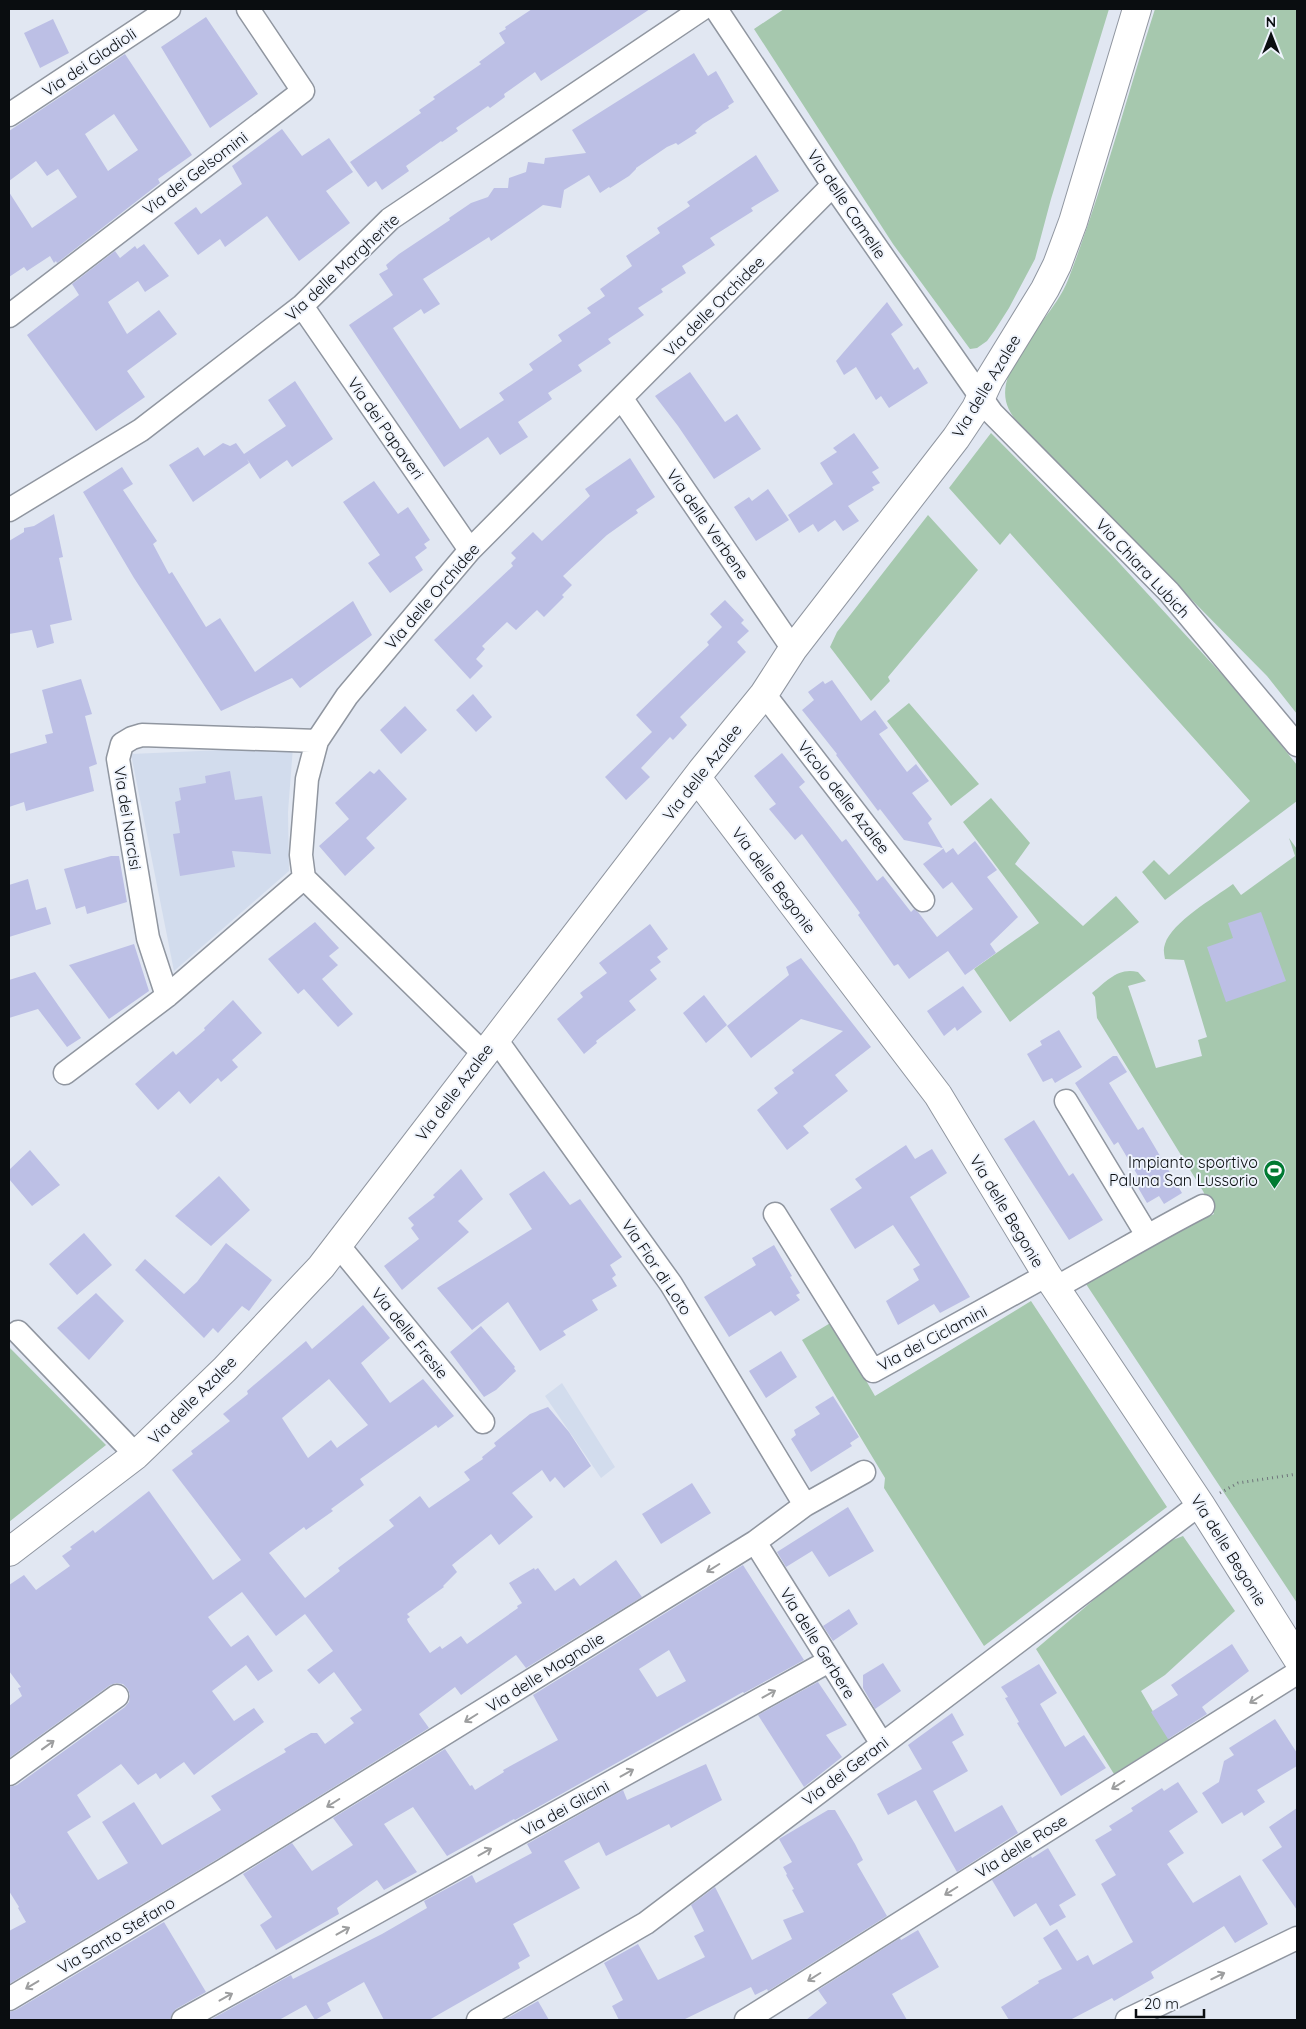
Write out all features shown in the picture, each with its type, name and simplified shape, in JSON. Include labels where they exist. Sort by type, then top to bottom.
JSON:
[{"type":"street","name":"Via dei Gladioli","points":[[9,115],[169,9]]},
{"type":"street","name":"Via dei Gelsomini","points":[[9,316],[303,91],[248,9]]},
{"type":"street","name":"Via delle Margherite","points":[[9,510],[141,430],[302,306],[390,219],[702,9]]},
{"type":"street","name":"Via delle Camelie","points":[[716,9],[833,185],[981,397]]},
{"type":"street","name":"Via delle Azalee","points":[[9,1552],[136,1455],[231,1362],[321,1267],[697,778],[764,694],[794,649],[956,438],[1001,359],[1045,289],[1057,265],[1079,206],[1137,9]]},
{"type":"street","name":"Via delle Orchidee","points":[[304,878],[301,855],[307,778],[318,740],[347,696],[470,550],[833,185]]},
{"type":"street","name":"Via dei Papaveri","points":[[302,306],[470,550]]},
{"type":"street","name":"Via Chiara Lubich","points":[[981,397],[992,413],[1169,592],[1297,745]]},
{"type":"street","name":"Via delle Verbene","points":[[622,399],[794,649]]},
{"type":"street","name":"Vicolo delle Azalee","points":[[764,694],[923,900]]},
{"type":"street","name":"Via dei Narcisi","points":[[167,996],[148,938],[118,759],[122,744],[142,735],[318,740]]},
{"type":"street","name":"Via delle Begonie","points":[[697,778],[938,1095],[1051,1281],[1200,1504],[1297,1658]]},
{"type":"street","points":[[65,1073],[167,996],[304,878],[490,1046]]},
{"type":"street","name":"Via Fior di Loto","points":[[490,1046],[671,1284],[805,1505]]},
{"type":"street","points":[[1066,1101],[1147,1235]]},
{"type":"street","name":"Via dei Ciclamini","points":[[775,1214],[873,1372],[1051,1281],[1085,1272],[1147,1235],[1203,1206]]},
{"type":"street","name":"Via delle Fresie","points":[[338,1245],[483,1422]]},
{"type":"street","name":"Via delle Azalee","points":[[18,1332],[136,1455]]},
{"type":"street","name":"Via delle Magnolie","points":[[224,1870],[755,1542],[805,1505],[864,1472]]},
{"type":"street","name":"Via dei Gerani","points":[[478,2020],[646,1923],[1200,1504]]},
{"type":"street","name":"Via delle Gerbere","points":[[755,1542],[882,1744]]},
{"type":"street","name":"Via dei Glicini","points":[[183,2020],[829,1661]]},
{"type":"street","name":"Via delle Rose","points":[[746,2020],[1297,1673]]},
{"type":"street","points":[[9,1774],[117,1696]]},
{"type":"street","name":"Via Santo Stefano","points":[[9,1999],[224,1870]]},
{"type":"street","points":[[1126,2020],[1297,1938]]},
{"type":"path","points":[[1200,1504],[1238,1483],[1297,1474]]},
{"type":"shaded area","points":[[293,747],[288,812],[289,871],[174,971],[131,754]]},
{"type":"shaded area","points":[[562,1383],[615,1467],[601,1478],[545,1396]]},
{"type":"green space","points":[[784,9],[1109,9],[1051,199],[1035,259],[995,330],[987,341],[977,348],[970,349],[893,244],[754,29]]},
{"type":"green space","points":[[1155,9],[1297,9],[1297,714],[1267,676],[1025,431],[1012,415],[1005,398],[1010,370],[1017,356],[1053,306],[1068,280],[1103,179]]},
{"type":"green space","points":[[991,433],[1110,553],[1241,695],[1297,765],[1297,801],[1165,900],[1142,872],[1154,860],[1169,875],[1250,801],[1010,533],[1000,545],[949,488]]},
{"type":"green space","points":[[928,515],[978,570],[888,677],[890,681],[871,701],[830,647],[837,632]]},
{"type":"green space","points":[[909,703],[979,784],[951,806],[887,721]]},
{"type":"green space","points":[[991,798],[1030,843],[1015,864],[1083,926],[1116,896],[1139,922],[1010,1022],[974,969],[1039,923],[963,822]]},
{"type":"green space","points":[[1289,838],[1297,849],[1297,1603],[1086,1284],[1147,1243],[1214,1214],[1203,1191],[1097,1018],[1095,997],[1092,993],[1119,973],[1124,971],[1138,972],[1146,981],[1128,986],[1156,1068],[1202,1056],[1198,1040],[1207,1037],[1184,960],[1165,959],[1165,944],[1176,927],[1185,919],[1233,884],[1241,895],[1295,856]]},
{"type":"green space","points":[[1031,1301],[1167,1507],[984,1646],[884,1488],[885,1478],[802,1340],[832,1322],[875,1396]]},
{"type":"green space","points":[[9,1347],[106,1445],[9,1522]]},
{"type":"green space","points":[[1183,1536],[1235,1611],[1165,1675],[1141,1691],[1169,1739],[1114,1774],[1036,1649],[1157,1546]]},
{"type":"building","points":[[532,9],[650,9],[541,81],[535,72],[504,94],[505,97],[490,108],[488,106],[456,128],[458,131],[406,166],[409,171],[382,190],[376,181],[368,187],[350,162],[421,113],[419,110],[435,99],[433,97],[481,64],[479,62],[505,43],[499,33]]},
{"type":"building","points":[[206,17],[258,94],[210,128],[161,47]]},
{"type":"building","points":[[53,19],[69,53],[40,68],[24,33]]},
{"type":"building","points":[[694,53],[708,76],[716,71],[734,102],[728,106],[729,108],[703,124],[695,131],[697,133],[678,145],[676,143],[667,147],[610,188],[600,193],[589,175],[564,190],[561,208],[543,205],[491,241],[489,237],[423,279],[440,304],[424,314],[421,309],[393,328],[460,429],[504,400],[499,393],[533,370],[529,364],[562,341],[558,335],[591,313],[587,308],[605,296],[600,289],[632,266],[626,256],[660,233],[657,228],[690,206],[687,202],[756,155],[779,191],[751,208],[753,211],[710,238],[715,245],[682,266],[686,273],[661,289],[663,292],[638,308],[644,315],[608,339],[611,343],[578,365],[582,371],[548,393],[552,399],[518,422],[528,437],[500,455],[488,437],[444,467],[349,325],[393,295],[379,274],[388,269],[386,265],[399,254],[450,220],[449,218],[471,203],[488,197],[494,188],[508,188],[509,178],[526,172],[528,162],[544,164],[545,158],[586,153],[572,130]]},
{"type":"building","points":[[125,54],[192,155],[158,179],[160,183],[57,263],[56,261],[54,263],[50,256],[27,271],[24,267],[9,277],[9,192],[32,228],[77,197],[58,169],[47,176],[36,161],[9,181],[9,131]],"holes":[[[114,114],[138,150],[108,171],[85,134]]]},
{"type":"building","points":[[282,129],[302,156],[329,138],[353,172],[326,191],[350,223],[299,261],[267,216],[225,247],[220,239],[198,255],[174,223],[196,207],[201,214],[242,184],[232,166]]},
{"type":"building","points":[[144,244],[169,276],[145,292],[138,281],[108,302],[127,334],[159,310],[177,334],[127,371],[145,397],[96,431],[27,335],[79,295],[72,284],[115,251],[120,258],[135,246],[137,249]]},
{"type":"building","points":[[887,302],[903,325],[891,334],[914,370],[918,367],[928,383],[889,408],[881,396],[876,400],[856,367],[844,375],[836,361]]},
{"type":"building","points":[[690,372],[725,422],[737,414],[761,449],[714,479],[655,396]]},
{"type":"building","points":[[295,381],[333,439],[292,467],[287,460],[260,479],[247,459],[249,463],[193,502],[169,465],[198,447],[204,456],[223,443],[230,446],[236,443],[244,454],[286,426],[268,400]]},
{"type":"building","points":[[854,433],[879,468],[872,472],[880,483],[872,487],[874,490],[848,506],[859,521],[843,531],[835,520],[818,532],[813,524],[799,533],[788,515],[833,484],[820,463],[837,452],[833,448]]},
{"type":"building","points":[[630,458],[655,497],[636,510],[638,513],[607,535],[563,576],[572,585],[562,595],[564,597],[544,617],[537,610],[516,630],[507,622],[482,646],[485,649],[476,659],[483,666],[470,679],[434,640],[513,566],[511,563],[516,558],[511,553],[533,532],[542,541],[590,496],[585,489]]},
{"type":"building","points":[[122,467],[133,484],[123,490],[157,541],[153,544],[169,574],[172,572],[206,627],[220,618],[255,672],[353,601],[372,635],[300,688],[292,678],[221,711],[134,578],[83,492]]},
{"type":"building","points":[[374,481],[398,514],[408,507],[430,540],[424,544],[427,548],[415,557],[423,570],[390,593],[368,563],[380,555],[343,502]]},
{"type":"building","points":[[768,489],[789,520],[756,541],[734,507],[749,497],[752,501]]},
{"type":"building","points":[[54,514],[63,557],[59,558],[72,620],[50,625],[54,643],[37,648],[32,630],[9,634],[9,541],[24,532],[24,528],[34,526]]},
{"type":"building","points":[[725,600],[744,620],[741,623],[749,631],[737,642],[746,652],[680,717],[687,725],[673,740],[670,737],[641,768],[650,777],[626,800],[605,777],[652,732],[636,715],[709,645],[707,642],[722,627],[710,614]]},
{"type":"building","points":[[81,679],[92,714],[85,716],[97,764],[89,767],[94,791],[26,811],[24,802],[9,807],[9,754],[47,743],[45,735],[53,733],[42,690]]},
{"type":"building","points":[[832,680],[861,721],[875,710],[888,728],[879,734],[907,772],[916,764],[929,781],[912,793],[932,819],[928,823],[943,848],[904,840],[880,809],[878,811],[837,754],[802,710],[814,700],[808,692],[823,681],[825,684]]},
{"type":"building","points":[[473,694],[492,717],[476,732],[456,710]]},
{"type":"building","points":[[405,706],[427,730],[401,754],[380,730]]},
{"type":"building","points":[[782,753],[805,782],[799,787],[842,842],[846,839],[877,881],[883,876],[911,912],[914,909],[918,912],[937,937],[973,909],[952,882],[943,889],[923,864],[943,849],[946,853],[953,848],[958,855],[975,841],[997,870],[987,877],[1018,917],[990,944],[996,953],[965,975],[948,951],[909,979],[898,964],[894,966],[858,915],[860,913],[802,834],[795,840],[769,809],[776,804],[754,776]]},
{"type":"building","points":[[379,769],[407,799],[366,838],[375,848],[345,876],[319,846],[349,819],[335,803],[370,771],[374,774]]},
{"type":"building","points":[[230,771],[235,800],[262,796],[271,854],[232,851],[235,867],[180,876],[173,834],[180,833],[175,802],[181,800],[179,788],[206,783],[205,776]]},
{"type":"building","points":[[111,856],[119,856],[127,902],[87,914],[85,906],[76,909],[64,869]]},
{"type":"building","points":[[28,879],[36,910],[46,907],[51,924],[9,937],[9,885]]},
{"type":"building","points":[[1261,912],[1286,981],[1226,1002],[1207,947],[1233,938],[1228,923]]},
{"type":"building","points":[[315,922],[339,948],[329,956],[338,965],[322,979],[353,1014],[338,1027],[304,989],[298,994],[268,959]]},
{"type":"building","points":[[650,924],[668,949],[657,957],[661,962],[650,970],[657,979],[629,1001],[636,1010],[596,1041],[597,1043],[584,1054],[557,1019],[583,997],[580,993],[607,973],[599,963]]},
{"type":"building","points":[[134,944],[149,991],[109,1019],[69,965]]},
{"type":"building","points":[[801,958],[871,1047],[835,1075],[848,1091],[803,1126],[809,1133],[787,1150],[757,1110],[778,1093],[774,1088],[794,1073],[792,1070],[843,1031],[801,1019],[751,1058],[727,1026],[789,975],[786,967]]},
{"type":"building","points":[[35,972],[81,1038],[67,1047],[38,1009],[9,1018],[9,980]]},
{"type":"building","points":[[963,986],[982,1012],[957,1031],[955,1027],[944,1036],[927,1011]]},
{"type":"building","points":[[704,995],[727,1025],[706,1043],[683,1013]]},
{"type":"building","points":[[233,1000],[262,1033],[232,1060],[238,1067],[221,1082],[218,1078],[190,1104],[179,1091],[158,1110],[135,1084],[173,1051],[176,1055],[205,1030],[204,1028]]},
{"type":"building","points":[[1059,1030],[1082,1067],[1055,1083],[1052,1078],[1043,1082],[1027,1054],[1042,1045],[1040,1041]]},
{"type":"building","points":[[1113,1056],[1117,1056],[1127,1072],[1109,1083],[1138,1130],[1143,1127],[1182,1193],[1164,1204],[1159,1196],[1147,1203],[1133,1179],[1138,1176],[1118,1142],[1114,1145],[1075,1083]]},
{"type":"building","points":[[1034,1120],[1069,1176],[1073,1173],[1103,1220],[1069,1240],[1004,1139]]},
{"type":"building","points":[[906,1145],[915,1159],[932,1149],[947,1173],[910,1197],[970,1297],[940,1313],[934,1304],[898,1325],[886,1301],[919,1280],[913,1269],[920,1265],[893,1225],[855,1249],[830,1209],[862,1188],[855,1179]]},
{"type":"building","points":[[30,1150],[60,1185],[32,1206],[9,1179],[9,1170]]},
{"type":"building","points":[[461,1169],[483,1199],[458,1221],[469,1232],[402,1290],[384,1266],[419,1239],[411,1228],[414,1225],[408,1218],[435,1197],[433,1195]]},
{"type":"building","points":[[544,1171],[570,1205],[580,1199],[622,1257],[610,1265],[616,1275],[612,1278],[617,1286],[592,1300],[598,1310],[563,1331],[566,1335],[540,1351],[508,1302],[472,1330],[437,1288],[532,1229],[509,1194]]},
{"type":"building","points":[[219,1176],[250,1210],[211,1246],[175,1216]]},
{"type":"building","points":[[84,1233],[112,1265],[77,1295],[49,1264]]},
{"type":"building","points":[[226,1243],[272,1280],[249,1311],[242,1306],[218,1333],[213,1328],[204,1338],[135,1270],[145,1259],[184,1294],[197,1282]]},
{"type":"building","points":[[774,1245],[792,1276],[790,1277],[800,1293],[796,1295],[800,1300],[775,1316],[771,1311],[729,1337],[704,1297],[756,1265],[752,1258]]},
{"type":"building","points":[[96,1293],[124,1321],[89,1360],[57,1328]]},
{"type":"building","points":[[363,1305],[390,1338],[361,1363],[390,1403],[423,1379],[454,1416],[438,1428],[436,1425],[360,1479],[364,1485],[331,1509],[333,1511],[306,1530],[304,1527],[269,1553],[305,1598],[340,1571],[338,1568],[394,1526],[389,1520],[420,1496],[429,1508],[470,1480],[464,1472],[483,1459],[482,1457],[496,1446],[494,1443],[530,1414],[548,1407],[569,1432],[591,1466],[564,1488],[555,1477],[550,1482],[542,1470],[512,1493],[533,1517],[499,1545],[491,1534],[452,1565],[457,1572],[444,1587],[407,1614],[410,1617],[407,1619],[408,1622],[430,1653],[440,1646],[442,1649],[461,1636],[467,1644],[518,1608],[517,1606],[522,1603],[509,1583],[534,1568],[535,1570],[538,1568],[555,1591],[574,1578],[580,1586],[616,1560],[642,1597],[526,1668],[516,1655],[461,1695],[455,1687],[419,1714],[429,1728],[229,1852],[9,1984],[9,1931],[26,1922],[9,1891],[9,1787],[17,1785],[125,1707],[129,1702],[130,1695],[128,1689],[123,1684],[116,1683],[110,1685],[9,1758],[9,1706],[22,1696],[18,1688],[21,1687],[9,1671],[9,1585],[24,1575],[36,1590],[70,1566],[62,1556],[72,1549],[70,1547],[93,1530],[95,1533],[149,1491],[213,1580],[241,1560],[172,1470],[193,1454],[191,1451],[230,1421],[223,1414],[248,1394],[247,1391],[306,1341],[312,1349]],"holes":[[[329,1379],[368,1425],[337,1448],[331,1440],[308,1458],[282,1418]],[[242,1592],[276,1636],[305,1614],[333,1651],[307,1670],[319,1684],[334,1672],[362,1710],[350,1718],[354,1723],[325,1744],[317,1733],[311,1733],[284,1749],[286,1752],[211,1796],[221,1810],[162,1845],[134,1802],[102,1822],[128,1863],[98,1880],[67,1832],[91,1817],[77,1795],[121,1764],[138,1785],[156,1773],[160,1779],[184,1762],[194,1775],[264,1722],[254,1708],[234,1721],[212,1691],[246,1665],[258,1681],[273,1671],[248,1635],[231,1647],[208,1617]]]},
{"type":"building","points":[[481,1326],[515,1367],[516,1371],[496,1390],[484,1397],[450,1352]]},
{"type":"building","points":[[781,1351],[797,1377],[766,1398],[749,1371]]},
{"type":"building","points":[[833,1396],[859,1437],[850,1443],[852,1446],[811,1472],[791,1439],[796,1435],[794,1430],[820,1414],[815,1407]]},
{"type":"building","points":[[692,1483],[711,1513],[661,1544],[642,1514]]},
{"type":"building","points":[[848,1507],[874,1551],[829,1577],[812,1551],[786,1567],[777,1552]]},
{"type":"building","points":[[743,1565],[804,1660],[447,1856],[413,1807],[384,1824],[417,1872],[384,1890],[377,1880],[337,1908],[339,1914],[276,1950],[260,1925],[272,1917],[243,1874],[292,1843],[312,1871],[353,1845],[333,1818],[445,1749],[470,1786],[472,1785],[475,1790],[504,1772],[503,1770],[558,1740],[533,1695]],"holes":[[[669,1650],[686,1681],[657,1697],[639,1669]]]},
{"type":"building","points":[[849,1609],[858,1624],[833,1641],[823,1626]]},
{"type":"building","points":[[1232,1644],[1249,1671],[1202,1707],[1207,1714],[1168,1739],[1151,1712],[1178,1695],[1171,1685]]},
{"type":"building","points":[[883,1663],[901,1691],[875,1709],[863,1688],[863,1675]]},
{"type":"building","points":[[1039,1664],[1057,1693],[1040,1704],[1065,1747],[1084,1735],[1106,1768],[1061,1796],[1017,1723],[1019,1722],[1005,1698],[1008,1697],[1001,1687]]},
{"type":"building","points":[[818,1682],[847,1725],[826,1735],[842,1757],[804,1787],[758,1715]]},
{"type":"building","points":[[952,1713],[964,1735],[952,1742],[968,1771],[933,1791],[955,1832],[1002,1805],[1018,1833],[957,1872],[916,1800],[888,1815],[877,1794],[922,1769],[908,1745]]},
{"type":"building","points":[[1275,1719],[1297,1753],[1297,1766],[1257,1790],[1265,1802],[1244,1816],[1242,1812],[1222,1824],[1202,1793],[1219,1782],[1224,1761],[1234,1755],[1229,1748]]},
{"type":"building","points":[[706,1764],[722,1800],[671,1828],[669,1824],[606,1856],[599,1842],[564,1861],[580,1888],[513,1924],[530,1956],[518,1963],[520,1968],[429,2020],[384,2020],[364,1982],[327,2003],[331,2011],[315,2020],[306,2005],[279,2020],[210,2020],[291,1975],[293,1979],[382,1934],[427,1908],[424,1901],[472,1875],[476,1883],[532,1853],[527,1844],[623,1790],[627,1800]]},
{"type":"building","points":[[1178,1782],[1198,1812],[1169,1831],[1184,1853],[1167,1864],[1193,1903],[1240,1875],[1268,1924],[1235,1943],[1224,1926],[1151,1972],[1154,1978],[1114,2001],[1112,1998],[1070,2020],[1009,2020],[1001,2007],[1039,1983],[1038,1981],[1062,1969],[1043,1938],[1057,1929],[1077,1961],[1088,1955],[1093,1965],[1133,1942],[1101,1884],[1116,1875],[1095,1840],[1112,1830],[1109,1826],[1133,1811],[1131,1808],[1162,1788],[1164,1791]]},
{"type":"building","points":[[1297,1808],[1297,1910],[1262,1860],[1282,1847],[1269,1827]]},
{"type":"building","points":[[828,1810],[835,1810],[855,1844],[863,1860],[857,1864],[887,1916],[768,1991],[767,1989],[755,1995],[751,1987],[683,2020],[619,2020],[612,2006],[623,2000],[604,1963],[638,1944],[658,1980],[705,1957],[694,1936],[704,1931],[691,1905],[715,1887],[752,1960],[792,1939],[783,1920],[804,1912],[792,1890],[794,1889],[783,1867],[792,1862],[779,1839]]},
{"type":"building","points":[[1048,1848],[1076,1895],[1059,1905],[1066,1917],[1050,1926],[1036,1903],[1014,1917],[992,1880]]},
{"type":"building","points":[[164,1922],[206,1992],[176,2009],[170,2020],[9,2020],[9,2012],[16,2010]]},
{"type":"building","points":[[918,1930],[939,1967],[892,1994],[907,2020],[806,2020],[827,2003],[818,1990],[900,1938],[901,1940]]},
{"type":"building","points":[[538,2001],[549,2020],[504,2020]]},
{"type":"place","name":"Impianto sportivo Paluna San Lussorio","points":[[1274,1190]]}]
